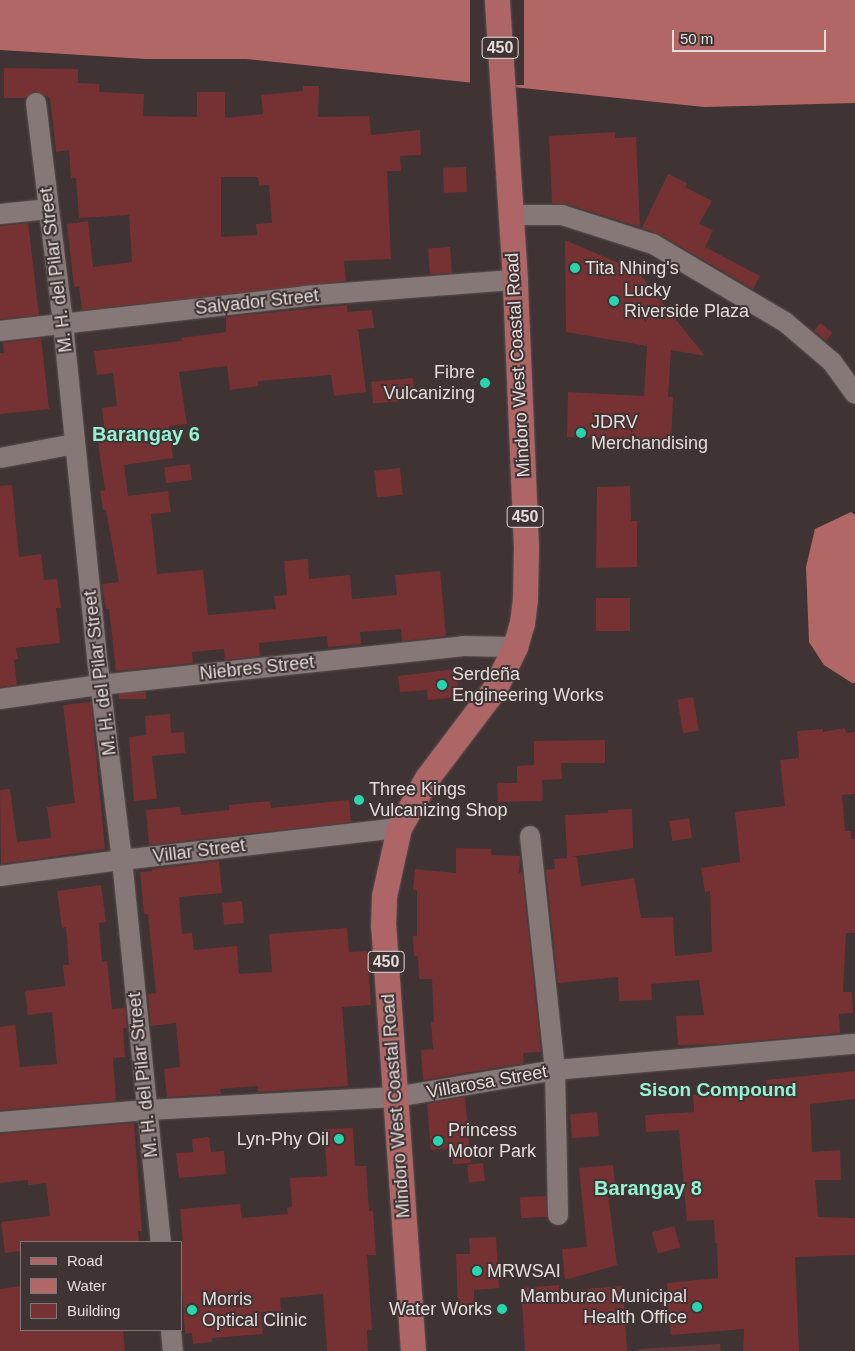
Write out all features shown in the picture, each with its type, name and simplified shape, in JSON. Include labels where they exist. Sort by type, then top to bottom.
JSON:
[{"type":"main road","name":"Mindoro West Coastal Road","points":[[413,1351],[383,926],[384,896],[399,828],[427,778],[495,688],[516,647],[522,623],[526,547],[515,280],[502,96],[498,0]]},
{"type":"street","name":"M. H. del Pilar Street","points":[[36,103],[63,323],[100,684],[122,860],[146,1110],[161,1241]]},
{"type":"street","points":[[0,214],[49,209]]},
{"type":"street","points":[[510,215],[562,215],[653,244],[785,322],[832,362],[855,394]]},
{"type":"street","name":"Salvador Street","points":[[0,331],[306,296],[515,280]]},
{"type":"street","points":[[0,458],[75,444]]},
{"type":"street","name":"Niebres Street","points":[[0,699],[100,684],[462,646],[516,647]]},
{"type":"street","name":"Villar Street","points":[[0,876],[399,828]]},
{"type":"street","points":[[530,836],[555,1070],[558,1215]]},
{"type":"street","name":"Villarosa Street","points":[[0,1122],[146,1110],[396,1098],[555,1070],[855,1044]]},
{"type":"street","points":[[171,1331],[173,1351]]},
{"type":"shaded area","points":[[720,1344],[721,1351],[638,1351],[638,1349]]},
{"type":"water","points":[[0,0],[855,0],[855,103],[704,107],[246,59],[146,59],[0,50]]},
{"type":"water","points":[[851,512],[855,515],[855,683],[852,683],[824,665],[809,642],[806,567],[815,529]]},
{"type":"pier","points":[[470,0],[524,0],[524,85],[470,85]]},
{"type":"building","points":[[4,68],[78,69],[78,83],[99,84],[99,92],[144,94],[143,116],[197,117],[197,92],[225,92],[225,118],[263,114],[261,95],[303,91],[303,86],[319,86],[318,117],[369,116],[371,135],[420,130],[421,155],[400,156],[401,171],[387,171],[391,259],[344,261],[346,281],[82,310],[79,286],[74,287],[67,224],[88,221],[93,267],[132,262],[129,215],[79,218],[76,178],[71,178],[69,150],[56,152],[50,98],[35,91],[25,98],[4,98]],"holes":[[[221,177],[258,177],[259,186],[269,185],[272,223],[256,224],[257,235],[221,237]]]},
{"type":"building","points":[[615,132],[615,138],[636,137],[640,227],[566,204],[552,203],[549,136]]},
{"type":"building","points":[[466,167],[467,192],[444,193],[443,168]]},
{"type":"building","points":[[668,174],[687,183],[685,187],[712,201],[699,224],[713,230],[705,247],[760,276],[753,289],[659,234],[642,228]]},
{"type":"building","points":[[28,223],[39,315],[0,319],[0,226]]},
{"type":"building","points":[[565,240],[637,271],[705,356],[671,350],[668,397],[673,397],[671,442],[567,437],[568,392],[644,396],[647,346],[566,332]]},
{"type":"building","points":[[450,247],[452,273],[430,274],[428,249]]},
{"type":"building","points":[[347,305],[347,312],[372,310],[374,328],[358,329],[366,392],[334,396],[331,375],[258,381],[258,386],[230,390],[227,366],[179,372],[187,424],[169,426],[173,458],[124,465],[128,496],[168,491],[171,512],[151,514],[157,574],[203,570],[208,615],[276,609],[274,596],[287,595],[284,561],[308,559],[309,579],[350,575],[352,599],[397,595],[395,575],[440,571],[446,636],[402,641],[401,629],[360,632],[361,644],[328,647],[327,636],[259,643],[260,656],[225,660],[224,649],[192,652],[193,663],[116,671],[109,609],[106,609],[102,584],[119,582],[106,510],[103,510],[100,491],[105,490],[97,436],[105,435],[102,408],[117,406],[113,373],[97,375],[94,351],[182,341],[181,338],[226,332],[226,317]]},
{"type":"building","points":[[820,323],[833,333],[826,341],[814,331]]},
{"type":"building","points":[[41,338],[49,409],[0,414],[0,353],[4,353],[3,343]]},
{"type":"building","points":[[413,378],[415,400],[373,404],[371,382]]},
{"type":"building","points":[[190,464],[192,480],[166,483],[164,467]]},
{"type":"building","points":[[400,468],[403,495],[377,498],[374,471]]},
{"type":"building","points":[[12,485],[19,557],[41,554],[44,580],[57,579],[61,608],[56,608],[60,643],[16,648],[18,659],[14,660],[17,685],[0,687],[0,486]]},
{"type":"building","points":[[630,486],[631,521],[637,521],[637,567],[596,568],[597,487]]},
{"type":"building","points":[[596,598],[630,598],[630,631],[596,631]]},
{"type":"building","name":"Serdeña Engineering Works","points":[[456,669],[459,697],[428,700],[427,690],[400,692],[398,676]]},
{"type":"building","points":[[119,692],[146,692],[146,699],[119,699]]},
{"type":"building","points":[[693,697],[699,730],[683,733],[677,700]]},
{"type":"building","points":[[91,702],[105,849],[1,864],[0,790],[10,789],[17,842],[51,838],[47,807],[75,803],[63,705]]},
{"type":"building","points":[[170,714],[171,733],[184,732],[185,753],[152,756],[157,799],[134,801],[129,737],[146,735],[145,716]]},
{"type":"building","points":[[845,728],[846,733],[855,732],[855,794],[842,795],[845,831],[851,831],[851,839],[855,839],[855,933],[846,933],[843,992],[852,992],[853,1013],[839,1014],[840,1033],[721,1044],[678,1045],[676,1016],[704,1015],[699,980],[651,984],[652,1000],[619,1001],[618,977],[558,983],[546,870],[555,869],[554,859],[567,858],[565,815],[608,813],[608,810],[632,809],[633,848],[571,857],[577,857],[581,886],[634,878],[641,918],[673,917],[675,956],[712,952],[710,891],[705,892],[701,868],[740,862],[735,812],[785,806],[780,760],[799,758],[797,731],[823,729],[823,732]]},
{"type":"building","points":[[605,740],[605,763],[561,763],[562,779],[542,780],[543,801],[498,802],[497,783],[517,783],[517,766],[534,765],[534,741]]},
{"type":"building","points":[[349,800],[351,822],[149,845],[146,810],[180,807],[181,815],[229,810],[229,805],[270,801],[271,808]]},
{"type":"building","points":[[689,818],[692,838],[672,841],[669,821]]},
{"type":"building","points":[[456,848],[491,849],[491,855],[520,856],[519,873],[522,872],[541,1052],[523,1053],[524,1063],[423,1080],[421,1050],[433,1049],[431,1022],[434,1022],[432,979],[419,979],[418,956],[414,956],[413,936],[417,936],[417,890],[413,890],[415,869],[456,873]]},
{"type":"building","points":[[219,861],[222,893],[179,897],[182,934],[192,933],[194,950],[237,946],[239,974],[272,972],[269,934],[347,928],[349,952],[367,951],[371,1005],[342,1007],[348,1086],[258,1092],[257,1086],[220,1089],[221,1094],[167,1097],[164,1069],[180,1067],[176,1023],[151,1026],[148,994],[156,993],[148,914],[144,914],[140,872]]},
{"type":"building","points":[[101,885],[106,922],[99,923],[102,962],[107,961],[112,1009],[125,1008],[127,1028],[123,1028],[125,1057],[113,1058],[116,1101],[0,1110],[0,1027],[15,1025],[20,1067],[57,1064],[52,1012],[28,1015],[25,991],[65,986],[63,965],[69,965],[66,927],[62,928],[57,891]]},
{"type":"building","points":[[242,901],[244,923],[224,925],[222,903]]},
{"type":"building","points":[[855,1071],[855,1099],[810,1104],[812,1152],[840,1150],[841,1180],[815,1180],[818,1217],[855,1218],[855,1255],[795,1257],[799,1351],[743,1351],[744,1329],[671,1335],[669,1318],[663,1319],[661,1297],[668,1296],[667,1283],[718,1278],[717,1243],[715,1243],[714,1220],[687,1221],[679,1130],[646,1132],[645,1115],[694,1112],[693,1095],[767,1089],[766,1080]]},
{"type":"building","points":[[465,1097],[471,1163],[453,1164],[451,1148],[431,1150],[427,1104]]},
{"type":"building","points":[[597,1112],[599,1136],[572,1138],[570,1114]]},
{"type":"building","points":[[134,1123],[142,1231],[138,1231],[139,1241],[20,1241],[20,1251],[5,1253],[1,1222],[50,1216],[46,1183],[28,1185],[28,1180],[0,1183],[0,1134]]},
{"type":"building","points":[[353,1128],[355,1166],[366,1166],[369,1211],[373,1211],[376,1255],[367,1255],[372,1330],[367,1330],[368,1351],[327,1351],[323,1294],[280,1298],[281,1311],[261,1312],[263,1334],[212,1338],[212,1342],[193,1344],[192,1333],[185,1334],[182,1286],[183,1243],[180,1209],[240,1204],[242,1218],[288,1214],[287,1208],[292,1207],[290,1178],[327,1176],[324,1129]]},
{"type":"building","points":[[209,1137],[211,1152],[224,1151],[226,1174],[179,1178],[176,1153],[193,1152],[192,1139]]},
{"type":"building","points":[[483,1163],[485,1181],[469,1183],[467,1165]]},
{"type":"building","points":[[613,1165],[616,1193],[608,1194],[617,1265],[565,1280],[562,1249],[587,1247],[579,1168]]},
{"type":"building","points":[[546,1196],[547,1217],[521,1218],[520,1197]]},
{"type":"building","points":[[674,1226],[680,1247],[658,1253],[652,1232]]},
{"type":"building","name":"MRWSAI","points":[[496,1237],[499,1288],[474,1290],[474,1304],[458,1305],[456,1254],[470,1254],[469,1238]]},
{"type":"building","points":[[559,1285],[560,1291],[623,1286],[627,1351],[525,1351],[521,1288]]},
{"type":"building","points":[[20,1286],[20,1331],[123,1331],[125,1351],[0,1351],[0,1289]]},
{"type":"place","name":"Tita Nhing's","points":[[575,268]]},
{"type":"place","name":"Lucky Riverside Plaza","points":[[614,301]]},
{"type":"place","name":"Fibre Vulcanizing","points":[[485,383]]},
{"type":"place","name":"JDRV Merchandising","points":[[581,433]]},
{"type":"place","name":"Serdeña Engineering Works","points":[[442,685]]},
{"type":"place","name":"Three Kings Vulcanizing Shop","points":[[359,800]]},
{"type":"place","name":"Lyn-Phy Oil","points":[[339,1139]]},
{"type":"place","name":"Princess Motor Park","points":[[438,1141]]},
{"type":"place","name":"MRWSAI","points":[[477,1271]]},
{"type":"place","name":"Mamburao Municipal Health Office","points":[[697,1307]]},
{"type":"place","name":"Water Works","points":[[502,1309]]},
{"type":"place","name":"Morris Optical Clinic","points":[[192,1310]]},
{"type":"district","name":"Barangay 6","points":[[146,434]]},
{"type":"district","name":"Sison Compound","points":[[718,1090]]},
{"type":"district","name":"Barangay 8","points":[[648,1188]]}]
